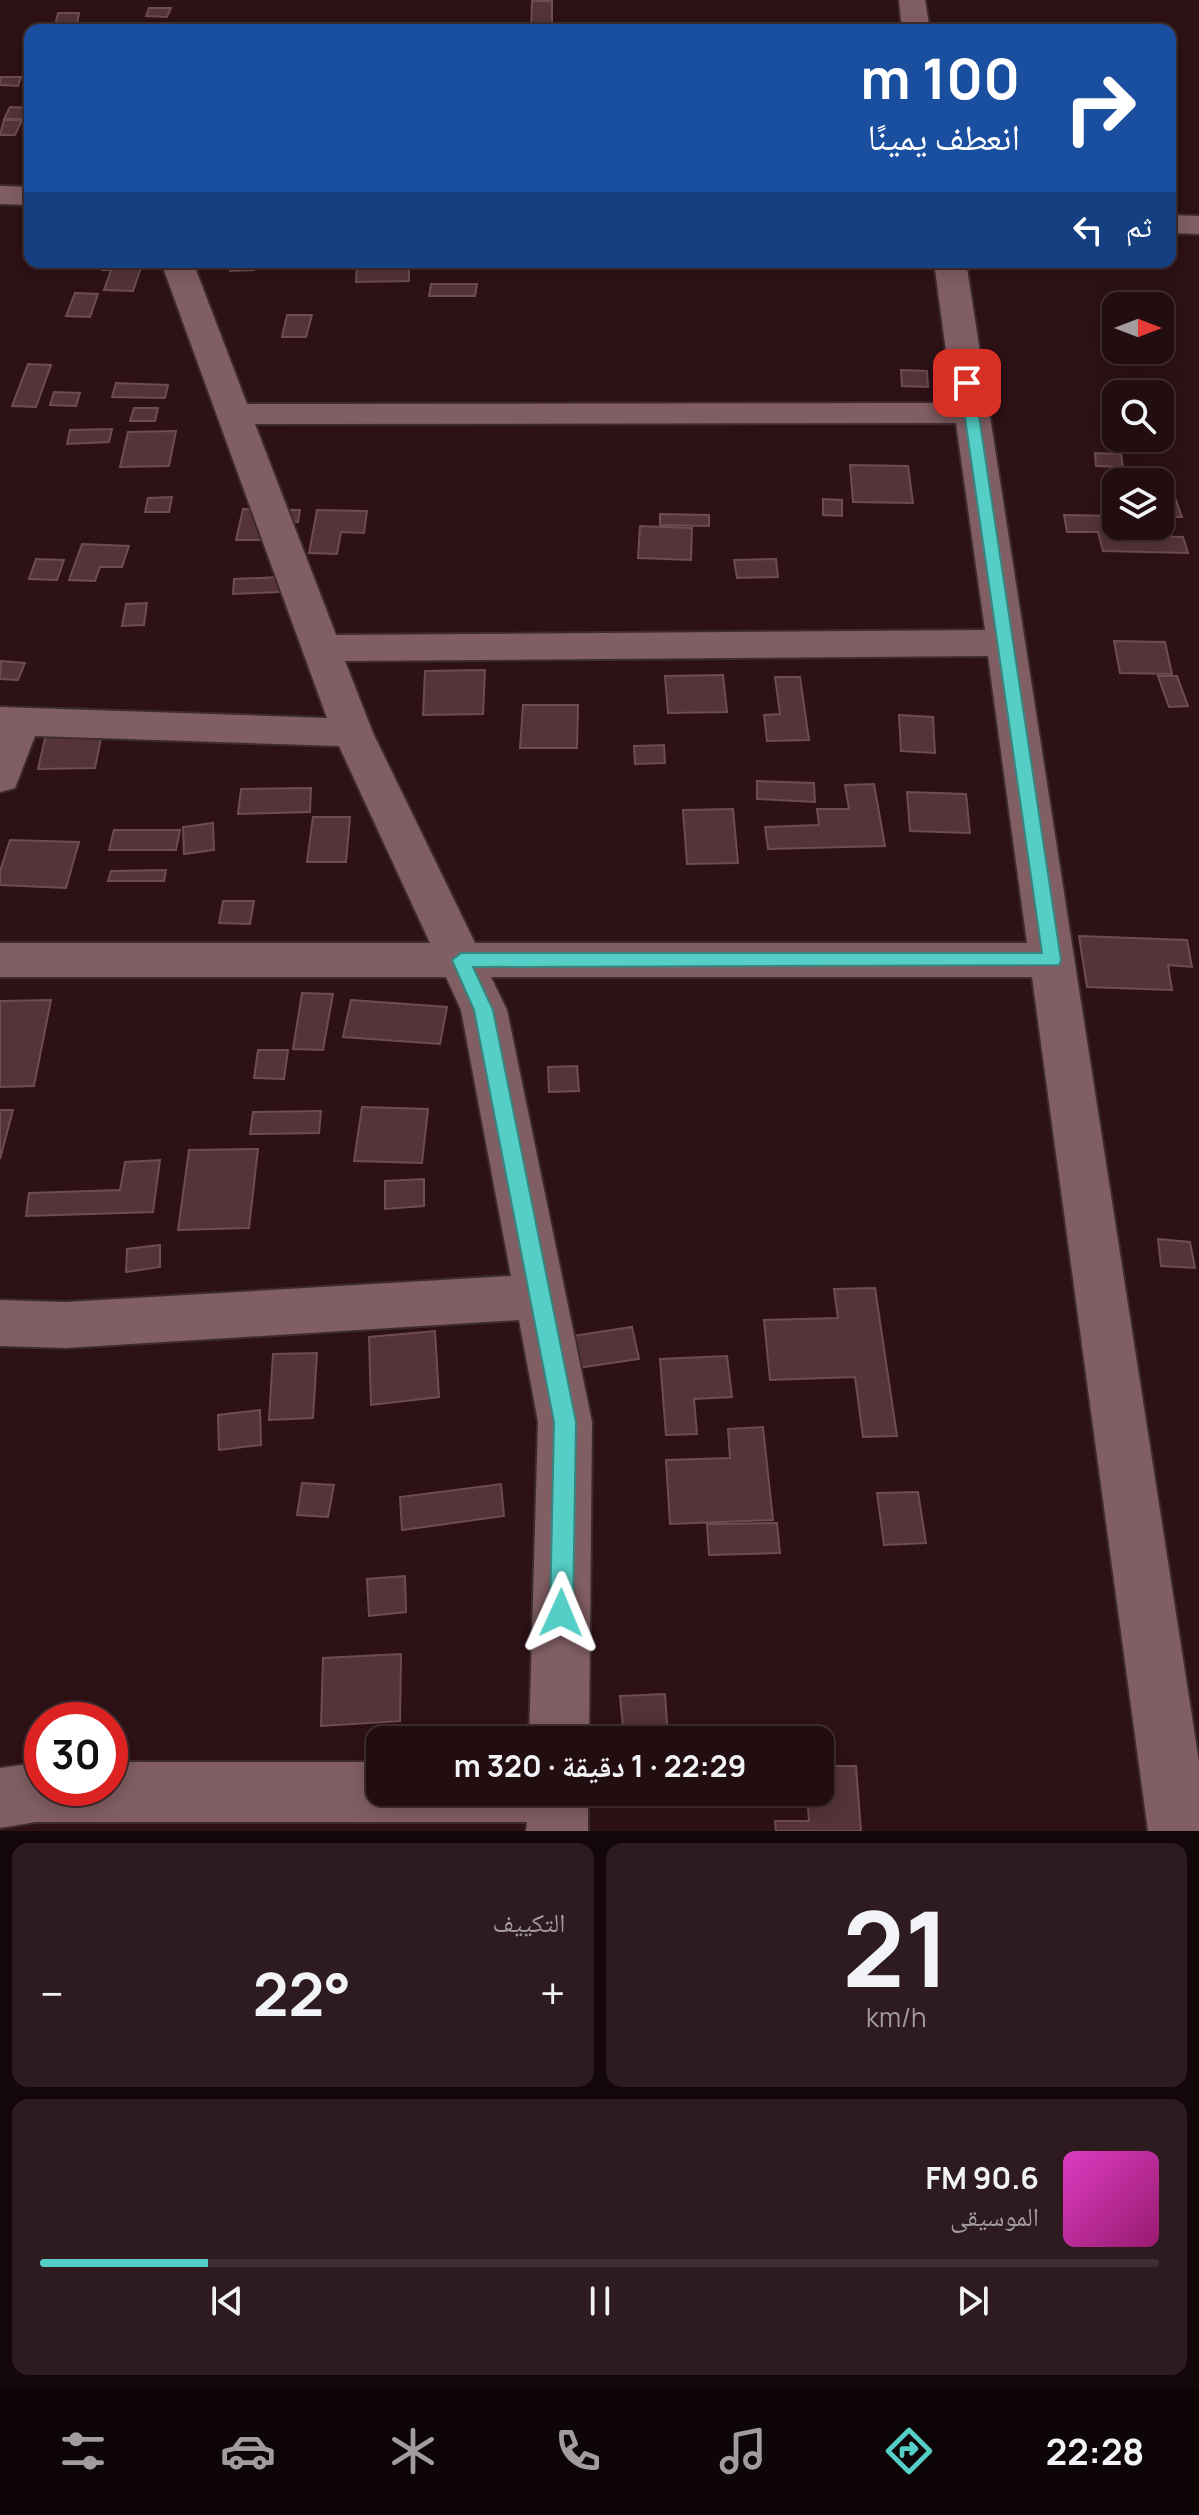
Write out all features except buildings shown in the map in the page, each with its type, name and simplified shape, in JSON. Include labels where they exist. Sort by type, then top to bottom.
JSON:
[{"type":"street","points":[[912,0],[915,24]]},
{"type":"street","points":[[0,195],[24,196]]},
{"type":"street","points":[[1176,224],[1199,225]]},
{"type":"street","points":[[179,268],[353,733],[484,1010],[565,1422],[559,1726]]},
{"type":"street","points":[[951,268],[1179,1831]]},
{"type":"street","points":[[234,414],[972,413]]},
{"type":"street","points":[[321,648],[1005,643]]},
{"type":"street","points":[[0,778],[10,721],[353,733]]},
{"type":"street","points":[[0,960],[1052,960]]},
{"type":"street","points":[[0,1323],[66,1325],[540,1296]]},
{"type":"street","points":[[0,1798],[36,1792],[558,1792],[557,1831]]},
{"type":"route","points":[[561,1613],[565,1422],[484,1010],[461,960],[1052,960],[967,383]]}]
